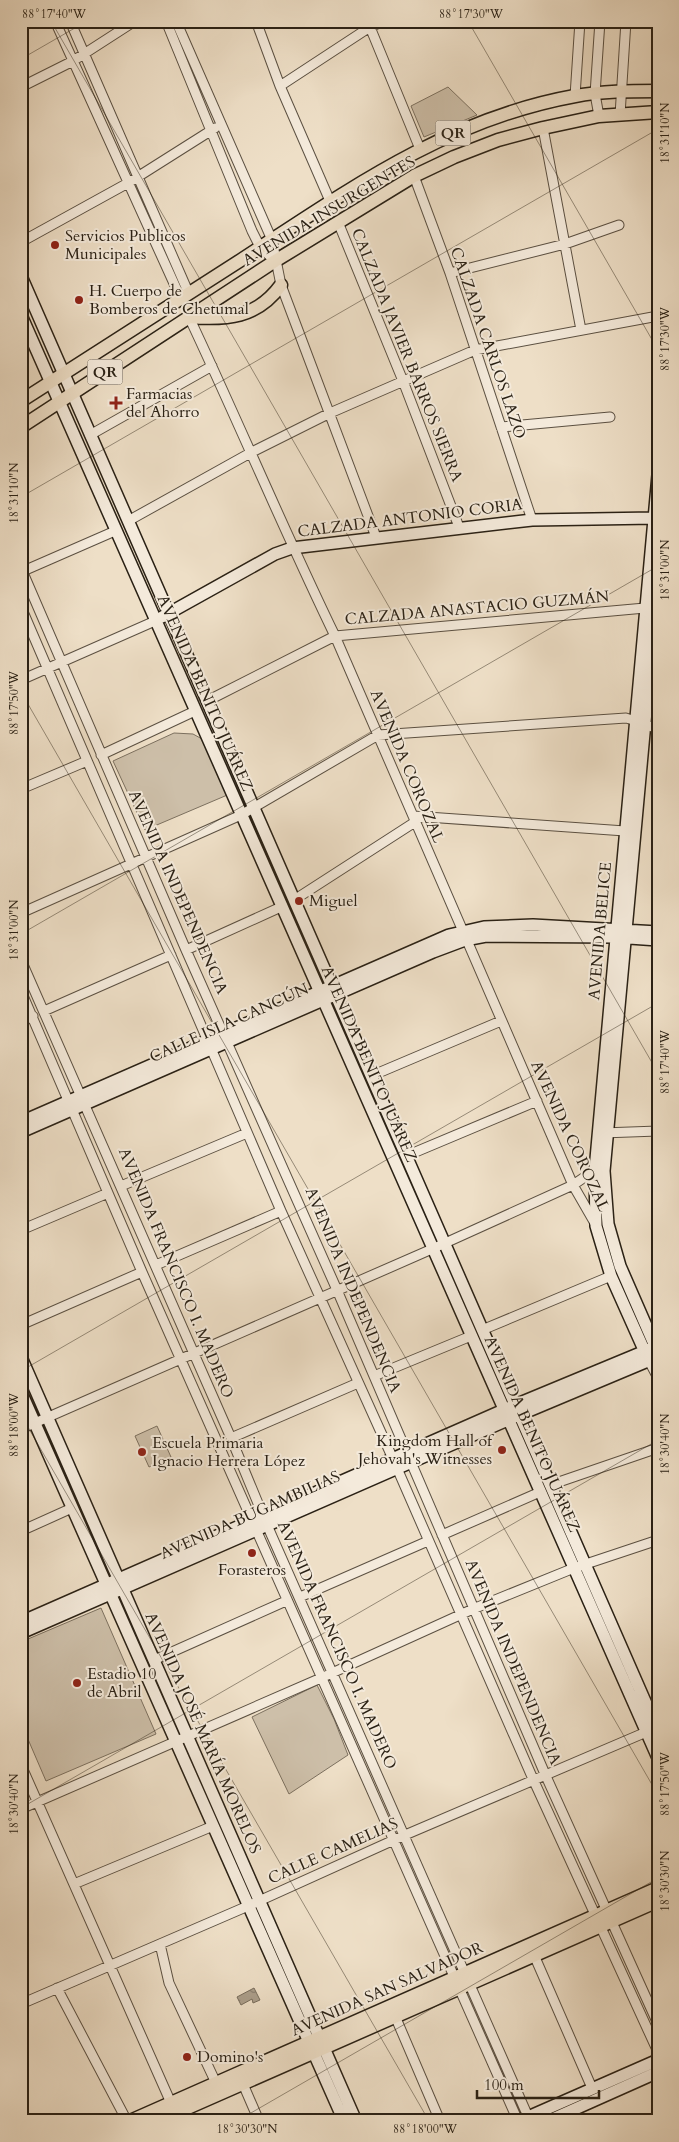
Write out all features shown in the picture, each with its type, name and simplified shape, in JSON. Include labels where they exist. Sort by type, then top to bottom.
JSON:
[{"type":"main road","name":"AVENIDA INSURGENTES","points":[[21,401],[330,202],[420,148],[483,121],[532,106],[575,96],[622,91],[658,91]]},
{"type":"main road","name":"AVENIDA INSURGENTES","points":[[21,427],[275,261],[414,176],[454,157],[498,140],[543,128],[599,116],[658,112]]},
{"type":"main road","name":"AVENIDA BENITO JUÁREZ","points":[[21,276],[550,1485],[579,1566]]},
{"type":"main road","points":[[189,317],[218,320],[239,315],[260,306],[272,297],[281,285]]},
{"type":"main road","name":"AVENIDA BENITO JUÁREZ","points":[[21,315],[540,1492],[579,1566],[654,1729],[658,1758]]},
{"type":"main road","points":[[109,345],[119,362]]},
{"type":"main road","name":"AVENIDA BELICE","points":[[654,1352],[620,1266],[608,1224],[604,1171],[604,1134],[620,933],[640,723],[646,608],[656,518],[658,475]]},
{"type":"main road","name":"CALZADA ANTONIO CORIA","points":[[155,621],[276,554],[292,548],[459,527],[532,520],[656,518]]},
{"type":"main road","name":"AVENIDA BELICE","points":[[620,933],[625,831],[640,723],[654,659],[657,588]]},
{"type":"main road","name":"CALLE ISLA CANCÚN","points":[[21,1132],[84,1099],[333,990],[484,927],[525,926],[620,933],[658,932]]},
{"type":"main road","name":"CALLE ISLA CANCÚN","points":[[620,933],[658,940]]},
{"type":"main road","name":"CALLE ISLA CANCÚN","points":[[21,1122],[71,1105]]},
{"type":"main road","name":"AVENIDA BELICE","points":[[604,1134],[595,1170],[596,1226],[611,1276],[654,1352]]},
{"type":"main road","name":"AVENIDA BUGAMBILIAS","points":[[21,1633],[121,1584],[654,1352]]},
{"type":"main road","name":"AVENIDA JOSÉ MARÍA MORELOS","points":[[21,1357],[187,1736],[254,1904],[316,2045],[344,2121]]},
{"type":"main road","name":"AVENIDA JOSÉ MARÍA MORELOS","points":[[21,1392],[213,1826],[254,1904]]},
{"type":"main road","name":"AVENIDA BUGAMBILIAS","points":[[21,1622],[109,1590]]},
{"type":"main road","name":"AVENIDA SAN SALVADOR","points":[[128,2121],[175,2112],[216,2083],[395,2016],[462,1981],[534,1955],[658,1888]]},
{"type":"main road","name":"AVENIDA SAN SALVADOR","points":[[158,2121],[243,2084],[316,2045],[604,1918],[658,1901]]},
{"type":"main road","name":"AVENIDA JOSÉ MARÍA MORELOS","points":[[316,2045],[356,2121]]},
{"type":"main road","points":[[524,2120],[658,2060]]},
{"type":"main road","points":[[548,2121],[658,2072]]},
{"type":"street","points":[[55,21],[128,183],[185,296]]},
{"type":"street","points":[[70,21],[138,177],[185,296]]},
{"type":"street","points":[[21,87],[73,61],[135,21]]},
{"type":"street","points":[[166,21],[207,93],[272,240],[281,285],[376,537]]},
{"type":"street","points":[[176,21],[198,97],[260,247],[275,261]]},
{"type":"street","points":[[256,21],[280,86],[330,202]]},
{"type":"street","points":[[280,86],[370,27],[384,21]]},
{"type":"street","points":[[575,96],[580,21]]},
{"type":"street","points":[[599,116],[595,94],[600,21]]},
{"type":"street","points":[[620,115],[626,21]]},
{"type":"street","points":[[370,27],[420,148]]},
{"type":"street","points":[[198,97],[207,93]]},
{"type":"street","points":[[21,242],[128,183],[220,124]]},
{"type":"street","points":[[543,128],[581,330]]},
{"type":"street","name":"CALZADA CARLOS LAZO","points":[[414,176],[450,273],[532,520]]},
{"type":"street","name":"CALZADA JAVIER BARROS SIERRA","points":[[338,222],[403,381],[459,527]]},
{"type":"street","points":[[450,273],[564,244],[619,225]]},
{"type":"street","points":[[128,521],[252,452],[330,414],[475,350],[658,316]]},
{"type":"street","name":"AVENIDA COROZAL","points":[[189,317],[252,452],[292,548],[335,636],[573,1185],[596,1226]]},
{"type":"street","points":[[90,435],[212,366]]},
{"type":"street","points":[[501,427],[610,417]]},
{"type":"street","points":[[22,570],[116,532]]},
{"type":"street","name":"AVENIDA INDEPENDENCIA","points":[[22,570],[186,950],[337,1290],[545,1774],[658,2052]]},
{"type":"street","name":"AVENIDA INDEPENDENCIA","points":[[21,607],[246,1133],[533,1780],[658,2024]]},
{"type":"street","name":"CALZADA ANASTACIO GUZMÁN","points":[[207,701],[335,636],[646,608]]},
{"type":"street","name":"CALZADA ANTONIO CORIA","points":[[21,680],[155,621]]},
{"type":"street","points":[[102,755],[195,711]]},
{"type":"street","points":[[21,913],[241,816],[378,735],[626,718],[658,728]]},
{"type":"street","points":[[21,789],[87,761]]},
{"type":"street","points":[[294,900],[414,819],[625,831]]},
{"type":"street","points":[[186,950],[282,907]]},
{"type":"street","points":[[44,1011],[171,955]]},
{"type":"street","name":"AVENIDA FRANCISCO I. MADERO","points":[[21,960],[84,1099],[332,1673],[405,1835],[462,1981]]},
{"type":"street","name":"AVENIDA FRANCISCO I. MADERO","points":[[21,991],[286,1601],[394,1840],[462,1981],[524,2120]]},
{"type":"street","points":[[21,1021],[32,1016]]},
{"type":"street","points":[[371,1076],[501,1021]]},
{"type":"street","points":[[406,1156],[537,1101]]},
{"type":"street","points":[[604,1134],[658,1131]]},
{"type":"street","points":[[121,1186],[246,1133]]},
{"type":"street","points":[[21,1429],[432,1249],[573,1185],[595,1170]]},
{"type":"street","points":[[21,1230],[108,1193]]},
{"type":"street","points":[[156,1265],[281,1211]]},
{"type":"street","points":[[21,1325],[142,1272]]},
{"type":"street","points":[[482,1330],[611,1276]]},
{"type":"street","points":[[374,1376],[471,1336]]},
{"type":"street","name":"AVENIDA BELICE","points":[[654,1352],[658,1378]]},
{"type":"street","points":[[231,1438],[358,1383]]},
{"type":"street","points":[[550,1485],[658,1448]]},
{"type":"street","points":[[442,1535],[540,1492]]},
{"type":"street","points":[[21,1531],[72,1508]]},
{"type":"street","points":[[21,1809],[321,1678],[461,1614],[579,1566],[658,1540]]},
{"type":"street","points":[[300,1597],[428,1541]]},
{"type":"street","points":[[154,1660],[286,1601]]},
{"type":"street","name":"CALLE CAMELIAS","points":[[22,2002],[254,1904],[405,1835],[654,1729]]},
{"type":"street","points":[[21,1765],[175,2112]]},
{"type":"street","points":[[74,1884],[213,1826]]},
{"type":"street","points":[[160,1944],[169,1983],[216,2083]]},
{"type":"street","points":[[534,1955],[592,2088]]},
{"type":"street","points":[[57,1988],[128,2121]]},
{"type":"street","points":[[395,2016],[440,2121]]},
{"type":"street","points":[[243,2084],[259,2121]]},
{"type":"shaded area","points":[[448,87],[477,115],[424,137],[411,106]]},
{"type":"shaded area","points":[[174,733],[193,734],[211,744],[232,793],[145,830],[113,761]]},
{"type":"shaded area","points":[[157,1426],[171,1457],[149,1467],[135,1436]]},
{"type":"shaded area","name":"Estadio 10 de Abril","points":[[101,1608],[156,1734],[46,1781],[21,1723],[21,1642]]},
{"type":"shaded area","points":[[317,1685],[334,1719],[348,1755],[289,1794],[252,1717]]},
{"type":"water","points":[[254,1988],[260,2000],[253,2003],[252,1999],[241,2005],[237,1997]]},
{"type":"place","name":"Servicios Publicos Municipales","points":[[55,245]]},
{"type":"place","name":"H. Cuerpo de Bomberos de Chetumal","points":[[79,300]]},
{"type":"place","name":"Farmacias del Ahorro","points":[[116,403]]},
{"type":"place","name":"Miguel","points":[[299,901]]},
{"type":"place","name":"Kingdom Hall of Jehovah's Witnesses","points":[[502,1450]]},
{"type":"place","name":"Escuela Primaria Ignacio Herrera López","points":[[142,1452]]},
{"type":"place","name":"Forasteros","points":[[252,1553]]},
{"type":"place","name":"Estadio 10 de Abril","points":[[77,1683]]},
{"type":"place","name":"Domino's","points":[[187,2057]]}]
